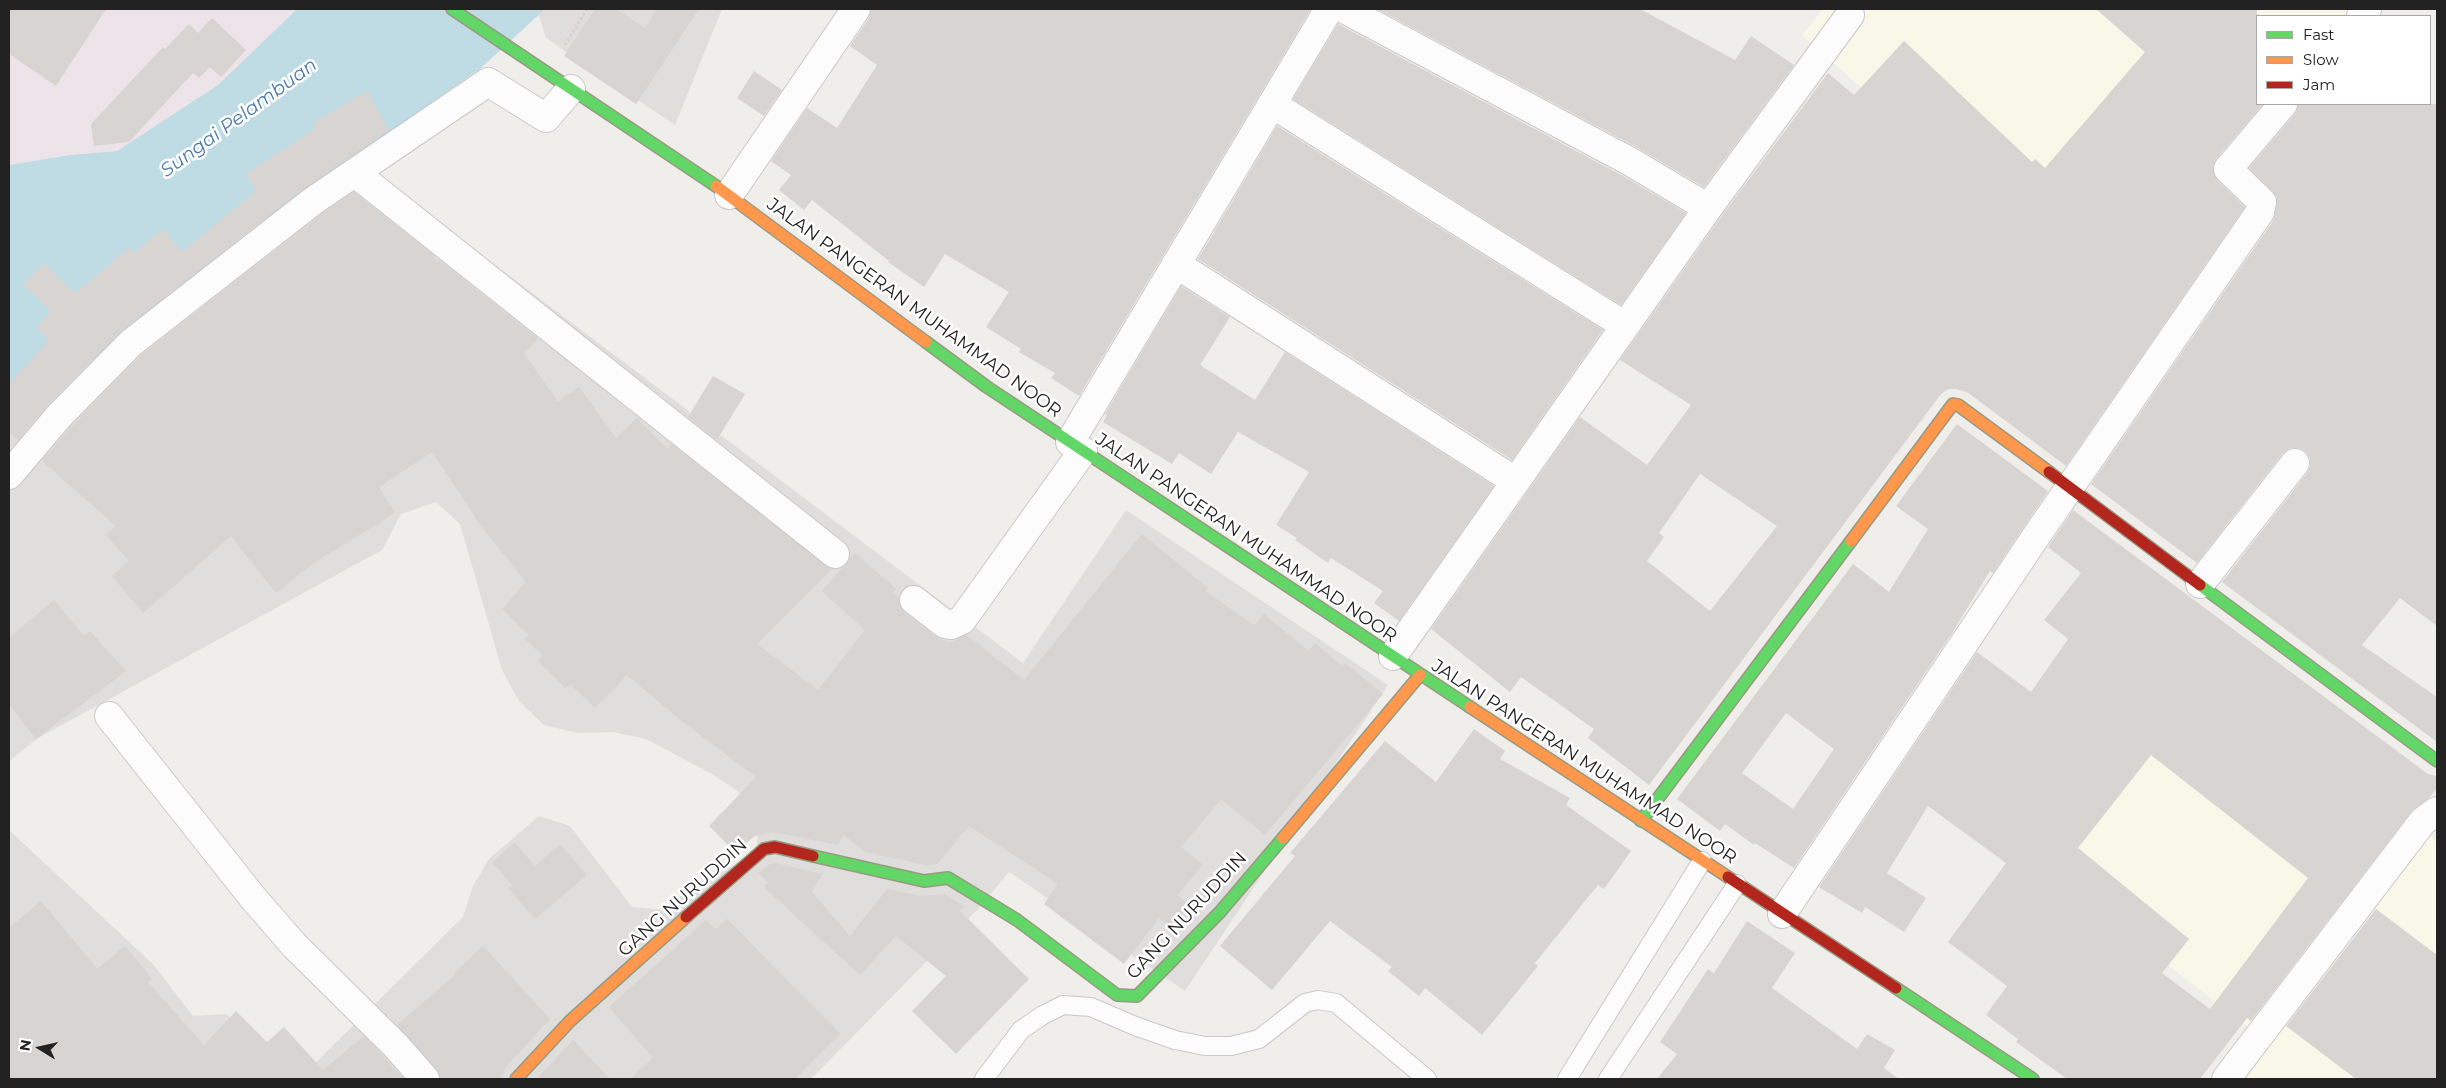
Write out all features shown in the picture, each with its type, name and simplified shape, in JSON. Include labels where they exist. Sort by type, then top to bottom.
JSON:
[{"type":"street","name":"JALAN PANGERAN MUHAMMAD NOOR","points":[[452,9],[730,195],[987,387],[2033,1079]]},
{"type":"street","points":[[730,195],[856,9]]},
{"type":"street","points":[[914,600],[945,624],[951,625],[962,620],[1076,446],[1176,264],[1329,9]]},
{"type":"street","points":[[1344,9],[1631,162],[1708,208]]},
{"type":"street","points":[[1392,656],[1624,325],[1850,16]]},
{"type":"street","points":[[9,475],[59,416],[130,343],[312,202],[488,82],[546,118],[571,89]]},
{"type":"street","points":[[1272,104],[1624,325]]},
{"type":"street","points":[[1782,914],[2069,489],[2260,212],[2262,202],[2228,169],[2282,105]]},
{"type":"street","points":[[355,173],[835,554]]},
{"type":"street","points":[[1176,264],[1514,481]]},
{"type":"street","points":[[1641,821],[1952,404],[1958,404],[2069,489],[2437,761]]},
{"type":"street","points":[[2200,584],[2295,463]]},
{"type":"street","name":"GANG NURUDDIN","points":[[516,1079],[570,1021],[754,854],[764,849],[775,847],[924,881],[948,878],[1017,920],[1117,996],[1137,996],[1220,912],[1420,674]]},
{"type":"street","points":[[109,716],[254,900],[294,945],[396,1046],[425,1079]]},
{"type":"street","points":[[2226,1079],[2422,821],[2437,811]]},
{"type":"lane","points":[[1567,1079],[1702,861]]},
{"type":"lane","points":[[1608,1079],[1737,884]]},
{"type":"lane","points":[[984,1079],[1021,1030],[1043,1015],[1063,1005],[1091,1007],[1135,1026],[1175,1040],[1205,1046],[1232,1046],[1258,1039],[1305,1003],[1318,1000],[1336,1003],[1427,1079]]},
{"type":"path","points":[[549,73],[587,9]]},
{"type":"shaded area","points":[[9,9],[297,9],[218,85],[117,151],[70,155],[9,165]]},
{"type":"shaded area","points":[[537,9],[722,9],[675,125],[546,38]]},
{"type":"shaded area","points":[[1823,9],[2349,9],[2344,15],[2256,15],[2256,105],[2262,105],[2092,293],[1802,35]]},
{"type":"shaded area","points":[[361,75],[406,150],[377,176],[1023,663],[1126,510],[1388,685],[1185,991],[1009,872],[979,908],[811,1079],[9,1079],[9,830],[153,964],[193,1016],[226,1014],[304,1074],[463,917],[473,886],[489,859],[539,816],[570,826],[632,907],[664,910],[693,886],[756,854],[759,820],[739,792],[712,774],[646,739],[613,732],[578,733],[544,725],[519,701],[502,670],[460,524],[436,502],[401,514],[382,550],[38,738],[9,761],[9,324]]},
{"type":"shaded area","points":[[2156,639],[2402,855],[2265,1040],[2001,837]]},
{"type":"shaded area","points":[[2424,831],[2437,842],[2437,1079],[2246,1079]]},
{"type":"water","name":"Sungai Pelambuan","points":[[297,9],[545,9],[481,68],[251,229],[22,418],[9,433],[9,165],[70,155],[117,151],[218,85]]},
{"type":"building","points":[[9,9],[106,9],[56,86],[9,54]]},
{"type":"building","points":[[595,9],[616,9],[645,28],[657,9],[699,9],[636,104],[564,56]]},
{"type":"building","points":[[871,9],[1311,9],[1079,396],[1051,378],[1055,373],[1019,352],[1021,349],[986,327],[1009,292],[945,254],[924,287],[888,262],[812,200],[804,210],[779,190],[791,175],[771,161],[807,108],[837,128],[877,65],[850,46],[869,18]]},
{"type":"building","points":[[1377,9],[1640,9],[1735,60],[1751,36],[1794,65],[1704,187],[1638,148]]},
{"type":"building","points":[[2096,9],[2257,9],[2256,105],[2262,105],[2216,159],[2213,166],[2217,180],[2245,207],[2066,466],[1967,392],[1948,389],[1941,394],[1649,785],[1588,738],[1594,729],[1521,677],[1510,692],[1431,629],[1580,417],[1647,465],[1691,405],[1620,360],[1721,217],[1828,73],[1854,95],[1904,41],[2032,162],[2035,159],[2045,168],[2145,52]],"holes":[[[1700,474],[1777,526],[1710,611],[1647,561],[1664,537],[1659,533]]]},
{"type":"building","points":[[212,18],[246,50],[221,77],[210,67],[199,78],[193,73],[129,142],[94,146],[91,124],[163,47],[165,49],[189,24],[198,33]]},
{"type":"building","points":[[1338,24],[1623,176],[1686,213],[1621,305],[1293,99]]},
{"type":"building","points":[[754,71],[782,90],[764,116],[737,98]]},
{"type":"building","points":[[367,91],[389,130],[303,189],[121,331],[48,405],[18,440],[9,432],[9,384],[49,340],[36,327],[51,312],[23,284],[44,263],[72,291],[74,289],[77,292],[129,247],[134,253],[163,229],[182,252],[256,191],[245,174],[316,128],[313,123]]},
{"type":"building","points":[[2437,104],[2437,626],[2400,598],[2362,645],[2437,697],[2437,742],[2222,582],[2307,473],[2310,466],[2310,458],[2304,450],[2290,448],[2283,453],[2197,563],[2091,484],[2273,221],[2277,197],[2249,168],[2295,114],[2298,105]]},
{"type":"building","points":[[1277,126],[1603,330],[1512,460],[1198,259]]},
{"type":"building","points":[[354,192],[432,254],[437,262],[439,260],[538,339],[524,353],[558,402],[579,387],[616,438],[637,418],[668,449],[671,444],[832,569],[757,644],[818,690],[865,630],[822,591],[855,553],[896,589],[893,592],[899,597],[899,605],[904,612],[935,636],[950,643],[966,635],[1024,680],[1142,534],[1208,588],[1205,591],[1254,625],[1264,614],[1308,651],[1315,643],[1342,666],[1345,663],[1383,694],[1265,835],[1221,799],[1181,847],[1203,865],[1177,895],[1190,905],[1173,928],[1159,918],[1124,964],[1044,904],[1058,884],[969,826],[937,864],[925,865],[865,852],[844,835],[838,845],[772,832],[755,836],[735,852],[709,826],[756,777],[679,719],[627,675],[595,708],[570,684],[565,688],[538,660],[543,656],[525,639],[529,635],[502,609],[526,582],[474,517],[432,452],[379,487],[395,513],[312,564],[276,593],[231,536],[143,613],[112,576],[129,561],[106,535],[116,526],[42,461],[71,427],[141,355],[322,214]]},
{"type":"building","points":[[1181,286],[1230,317],[1200,365],[1255,400],[1285,352],[1494,486],[1399,621],[1374,603],[1383,591],[1331,558],[1328,563],[1295,540],[1297,538],[1276,525],[1309,472],[1238,432],[1211,474],[1179,453],[1172,464],[1103,422],[1107,415],[1105,414]]},
{"type":"building","points":[[713,376],[745,394],[717,440],[688,417]]},
{"type":"building","points":[[1957,424],[2048,491],[1993,573],[1990,571],[1952,633],[1794,868],[1755,843],[1754,845],[1725,824],[1720,831],[1677,799],[1853,564],[1889,592],[1928,529],[1896,506]],"holes":[[[1786,713],[1834,749],[1793,809],[1742,773]]]},
{"type":"building","points":[[2073,510],[2428,774],[2437,776],[2437,788],[2429,798],[2411,812],[2251,1021],[2247,1018],[2200,1079],[2067,1079],[2016,1042],[2018,1039],[1986,1015],[2007,986],[1948,942],[2006,863],[1928,806],[1887,873],[1926,898],[1904,932],[1865,907],[1862,913],[1819,887],[1977,652],[2031,692],[2068,639],[2044,620],[2081,573],[2048,547]],"holes":[[[2151,755],[2308,878],[2210,1009],[2162,973],[2189,939],[2078,848]]]},
{"type":"building","points":[[54,600],[84,636],[90,631],[126,671],[36,739],[9,704],[9,638]]},
{"type":"building","points":[[1474,729],[1505,751],[1500,759],[1570,798],[1566,805],[1631,851],[1604,889],[1598,885],[1535,963],[1538,966],[1482,1035],[1425,988],[1419,996],[1388,971],[1392,967],[1330,921],[1272,990],[1220,946],[1295,856],[1290,853],[1385,741],[1436,782]]},
{"type":"building","points":[[515,843],[535,866],[560,844],[587,875],[535,919],[508,888],[512,885],[492,862]]},
{"type":"building","points":[[775,863],[822,874],[812,892],[850,936],[887,889],[921,896],[945,894],[964,906],[960,911],[1029,979],[956,1054],[912,1011],[946,976],[896,936],[860,975],[764,887],[768,883],[758,873],[770,864]]},
{"type":"building","points":[[41,901],[97,969],[125,946],[152,979],[148,982],[204,1045],[236,1011],[267,1042],[284,1027],[323,1070],[364,1036],[404,1079],[9,1079],[9,928]]},
{"type":"building","points":[[2376,909],[2437,955],[2437,1079],[2356,1079],[2286,1026]]},
{"type":"building","points":[[727,919],[840,1034],[795,1079],[630,1079],[653,1058],[609,1007],[706,920],[716,929]]},
{"type":"building","points":[[1747,921],[1795,953],[1772,988],[1857,1049],[1867,1034],[1895,1050],[1884,1068],[1899,1079],[1657,1079],[1677,1054],[1660,1042],[1708,969],[1714,973]]},
{"type":"building","points":[[483,946],[550,1019],[505,1068],[501,1079],[440,1079],[437,1069],[397,1025],[456,974],[454,973]]},
{"type":"building","points":[[573,1040],[610,1079],[537,1079]]},
{"type":"traffic: fast","points":[[452,9],[716,186]]},
{"type":"traffic: fast","points":[[926,342],[987,387],[1470,707]]},
{"type":"traffic: fast","points":[[1641,821],[1851,541]]},
{"type":"traffic: fast","points":[[2200,585],[2437,761]]},
{"type":"traffic: fast","points":[[813,856],[924,881],[948,878],[1017,920],[1117,995],[1137,996],[1220,912],[1283,838]]},
{"type":"traffic: fast","points":[[1896,988],[2033,1079]]},
{"type":"traffic: slow","points":[[716,186],[926,342]]},
{"type":"traffic: slow","points":[[1851,541],[1953,404],[1958,405],[2049,472]]},
{"type":"traffic: slow","points":[[1283,838],[1420,675]]},
{"type":"traffic: slow","points":[[1470,707],[1728,877]]},
{"type":"traffic: slow","points":[[516,1079],[570,1021],[686,917]]},
{"type":"traffic: jam","points":[[2049,472],[2200,585]]},
{"type":"traffic: jam","points":[[686,917],[764,849],[775,847],[813,856]]},
{"type":"traffic: jam","points":[[1728,877],[1896,988]]}]
